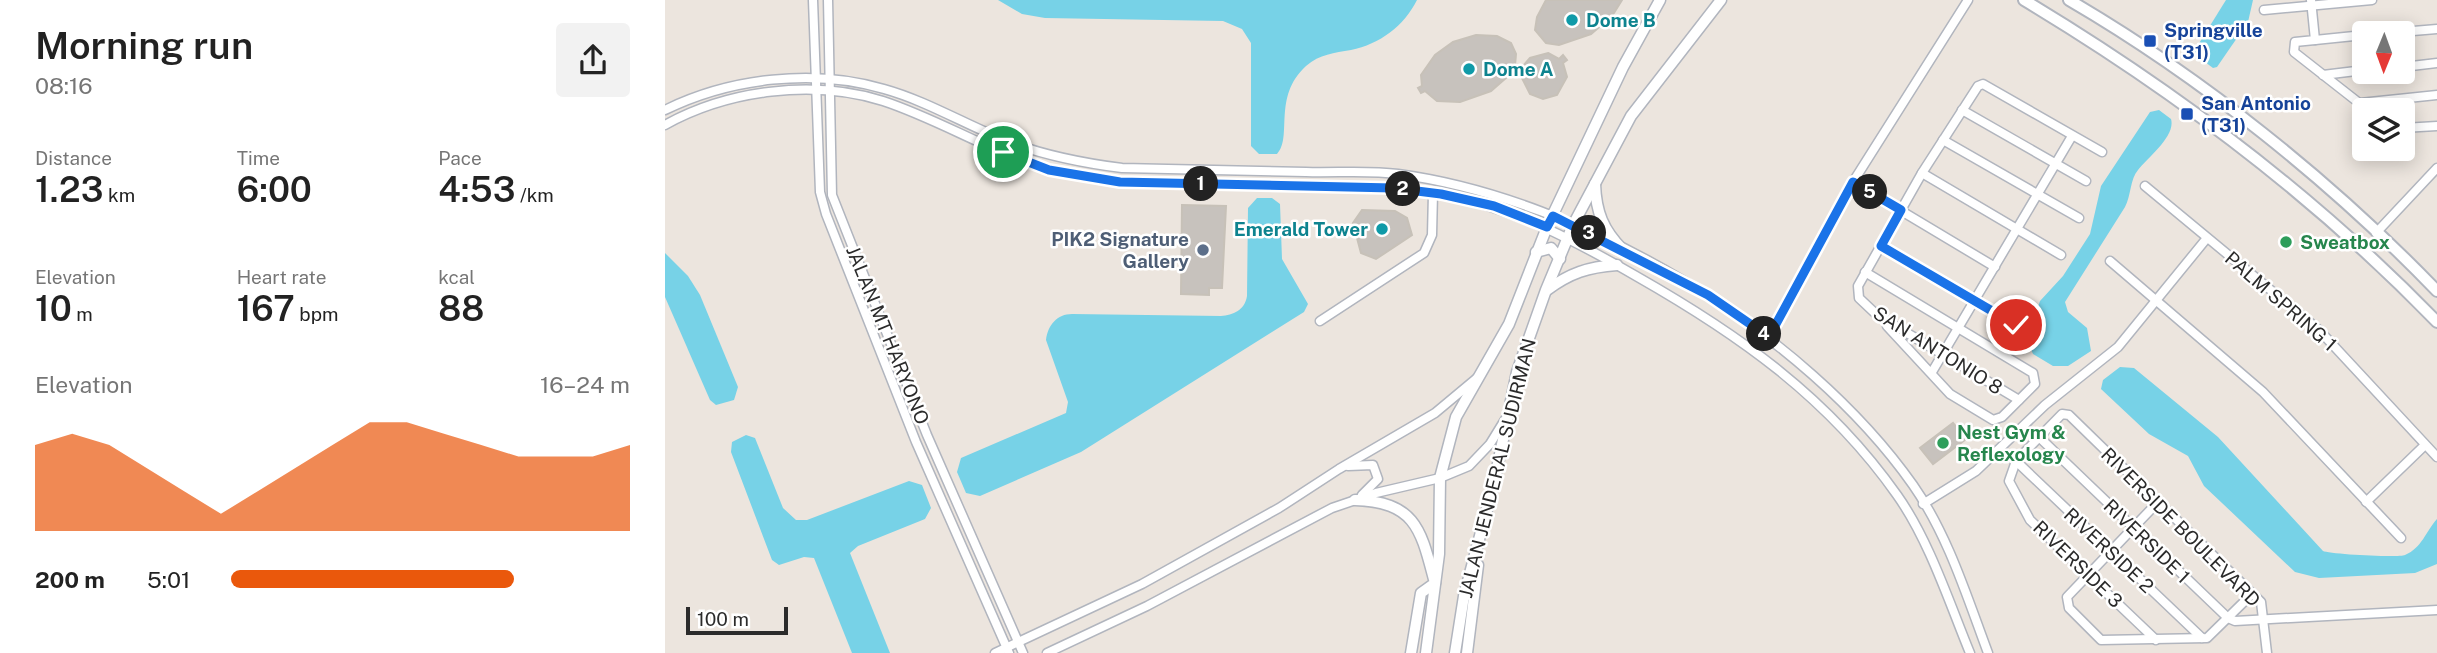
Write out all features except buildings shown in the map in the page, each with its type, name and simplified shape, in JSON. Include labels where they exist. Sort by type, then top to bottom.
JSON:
[{"type":"main road","points":[[2024,0],[2095,43],[2197,113],[2308,202],[2437,322]]},
{"type":"main road","points":[[2069,0],[2210,93],[2335,195],[2437,291]]},
{"type":"main road","points":[[2308,202],[2321,196],[2325,187]]},
{"type":"main road","points":[[2319,212],[2323,204],[2335,195]]},
{"type":"street","name":"JALAN MT HARYONO","points":[[813,0],[820,192],[826,214],[916,442],[1008,650]]},
{"type":"street","name":"JALAN MT HARYONO","points":[[828,0],[832,195],[927,435],[1023,653]]},
{"type":"street","name":"JALAN JENDERAL SUDIRMAN","points":[[1426,648],[1439,554],[1440,478],[1456,417],[1509,324],[1547,227],[1623,67],[1660,0]]},
{"type":"street","name":"JALAN JENDERAL SUDIRMAN","points":[[1455,653],[1464,596],[1487,509],[1517,372],[1546,290],[1573,225],[1631,116],[1721,0]]},
{"type":"street","points":[[1769,337],[1853,182],[1968,0]]},
{"type":"street","points":[[2265,10],[2311,3],[2372,0]]},
{"type":"street","points":[[2311,3],[2315,40]]},
{"type":"street","points":[[2415,31],[2437,29]]},
{"type":"street","points":[[2352,36],[2295,42],[2292,47],[2294,52],[2353,98]]},
{"type":"street","points":[[2415,66],[2437,63]]},
{"type":"street","points":[[2323,75],[2352,71]]},
{"type":"street","points":[[665,110],[719,89],[756,82],[829,80],[885,89],[1008,141],[1052,156],[1088,164],[1122,168],[1395,174],[1496,195],[1553,216],[1708,295],[1769,337],[1846,405],[1914,486],[1954,561],[1988,653]]},
{"type":"street","points":[[1877,315],[1950,394],[1993,420],[2002,417],[2035,384],[2033,373],[1865,272],[1922,173],[1978,86],[1983,85],[2102,152]]},
{"type":"street","points":[[665,125],[720,102],[757,94],[829,92],[882,101],[1049,170],[1086,178],[1120,182],[1393,188],[1494,206],[1547,227],[1702,313],[1770,360],[1830,416],[1898,496],[1935,568],[1970,653]]},
{"type":"street","points":[[2408,98],[2437,95]]},
{"type":"street","points":[[1962,110],[2085,181]]},
{"type":"street","points":[[2415,127],[2437,126]]},
{"type":"street","points":[[1932,372],[2058,164],[2072,136]]},
{"type":"street","points":[[1943,140],[2079,218]]},
{"type":"street","points":[[2376,233],[2437,168]]},
{"type":"street","points":[[1922,173],[2061,255]]},
{"type":"street","points":[[1595,180],[1599,219],[1610,237],[1623,250]]},
{"type":"street","points":[[1853,182],[1995,267]]},
{"type":"street","name":"PALM SPRING 1","points":[[2145,186],[2319,330],[2437,457]]},
{"type":"street","points":[[1320,321],[1424,253],[1432,235],[1433,193]]},
{"type":"street","points":[[1923,504],[1976,471],[2045,405],[2117,347],[2207,238]]},
{"type":"street","points":[[1881,246],[2016,325]]},
{"type":"street","points":[[1537,252],[1551,248],[1560,259]]},
{"type":"street","points":[[2110,261],[2263,392],[2401,538]]},
{"type":"street","points":[[1546,290],[1570,273],[1617,265]]},
{"type":"street","name":"SAN ANTONIO 8","points":[[1865,272],[1858,286],[1859,298],[1877,315],[2019,400]]},
{"type":"street","points":[[995,653],[1008,650],[1142,584],[1279,509],[1339,469],[1435,413],[1484,372]]},
{"type":"street","points":[[1047,653],[1147,606],[1282,532],[1355,500],[1440,478],[1469,466],[1490,444],[1509,413]]},
{"type":"street","name":"RIVERSIDE BOULEVARD","points":[[2039,437],[2062,414],[2067,414],[2264,608],[2267,653]]},
{"type":"street","points":[[2015,461],[2039,437]]},
{"type":"street","name":"RIVERSIDE 1","points":[[2039,437],[2228,618]]},
{"type":"street","points":[[2366,502],[2425,445]]},
{"type":"street","name":"RIVERSIDE 3","points":[[2015,461],[2009,481],[2030,520],[2157,640]]},
{"type":"street","name":"RIVERSIDE 2","points":[[2015,461],[2202,638]]},
{"type":"street","points":[[1339,469],[1362,463],[1373,465],[1377,471],[1378,480],[1374,487],[1355,500]]},
{"type":"street","points":[[1355,500],[1376,501],[1405,512],[1422,535],[1435,583],[1421,593],[1411,653]]},
{"type":"street","points":[[2157,503],[2067,597],[2069,608],[2101,640],[2212,636],[2252,594]]},
{"type":"street","points":[[1467,653],[1487,509]]},
{"type":"street","points":[[2228,618],[2265,619],[2437,610]]},
{"type":"water","points":[[998,0],[1417,0],[1398,26],[1381,38],[1362,47],[1322,56],[1306,66],[1289,90],[1281,147],[1277,154],[1259,154],[1251,146],[1251,43],[1242,29],[1223,21],[1045,18],[1022,14]]},
{"type":"water","points":[[2226,0],[2253,0],[2248,22],[2217,67],[2213,68],[2193,53]]},
{"type":"water","points":[[2159,110],[2171,119],[2169,132],[2135,174],[2125,207],[2065,302],[2068,312],[2087,328],[2091,351],[2068,366],[2053,366],[2033,354],[2027,340],[2040,301],[2063,276],[2090,234],[2101,186],[2150,112]]},
{"type":"water","points":[[1257,198],[1272,198],[1280,204],[1282,259],[1308,304],[1304,312],[1081,452],[980,496],[966,493],[957,472],[961,458],[1066,413],[1068,402],[1046,340],[1051,325],[1058,318],[1072,314],[1221,316],[1241,308],[1247,296],[1248,208]]},
{"type":"water","points":[[665,253],[688,276],[700,295],[738,387],[734,400],[716,405],[710,400],[665,297]]},
{"type":"water","points":[[2120,367],[2134,368],[2218,437],[2323,551],[2405,555],[2420,544],[2437,519],[2437,564],[2415,573],[2319,578],[2295,572],[2204,486],[2188,456],[2149,434],[2101,389],[2103,380]]},
{"type":"water","points":[[746,435],[755,438],[783,508],[796,520],[807,520],[909,481],[922,485],[931,508],[925,519],[858,546],[850,553],[890,653],[852,653],[814,558],[804,557],[779,565],[772,560],[731,452],[732,442]]},
{"type":"place","name":"Dome B","points":[[1572,20]]},
{"type":"place","name":"Springville (T31)","points":[[2150,41]]},
{"type":"place","name":"Dome A","points":[[1469,69]]},
{"type":"place","name":"San Antonio (T31)","points":[[2187,114]]},
{"type":"place","name":"Emerald Tower","points":[[1382,229]]},
{"type":"place","name":"Sweatbox","points":[[2286,242]]},
{"type":"place","name":"PIK2 Signature Gallery","points":[[1203,250]]},
{"type":"place","name":"Nest Gym & Reflexology","points":[[1943,443]]},
{"type":"route","points":[[1003,152],[1049,170],[1120,182],[1393,188],[1441,194],[1494,206],[1547,227],[1553,216],[1708,295],[1769,337],[1853,182],[1901,210],[1881,246],[2016,325]]}]
